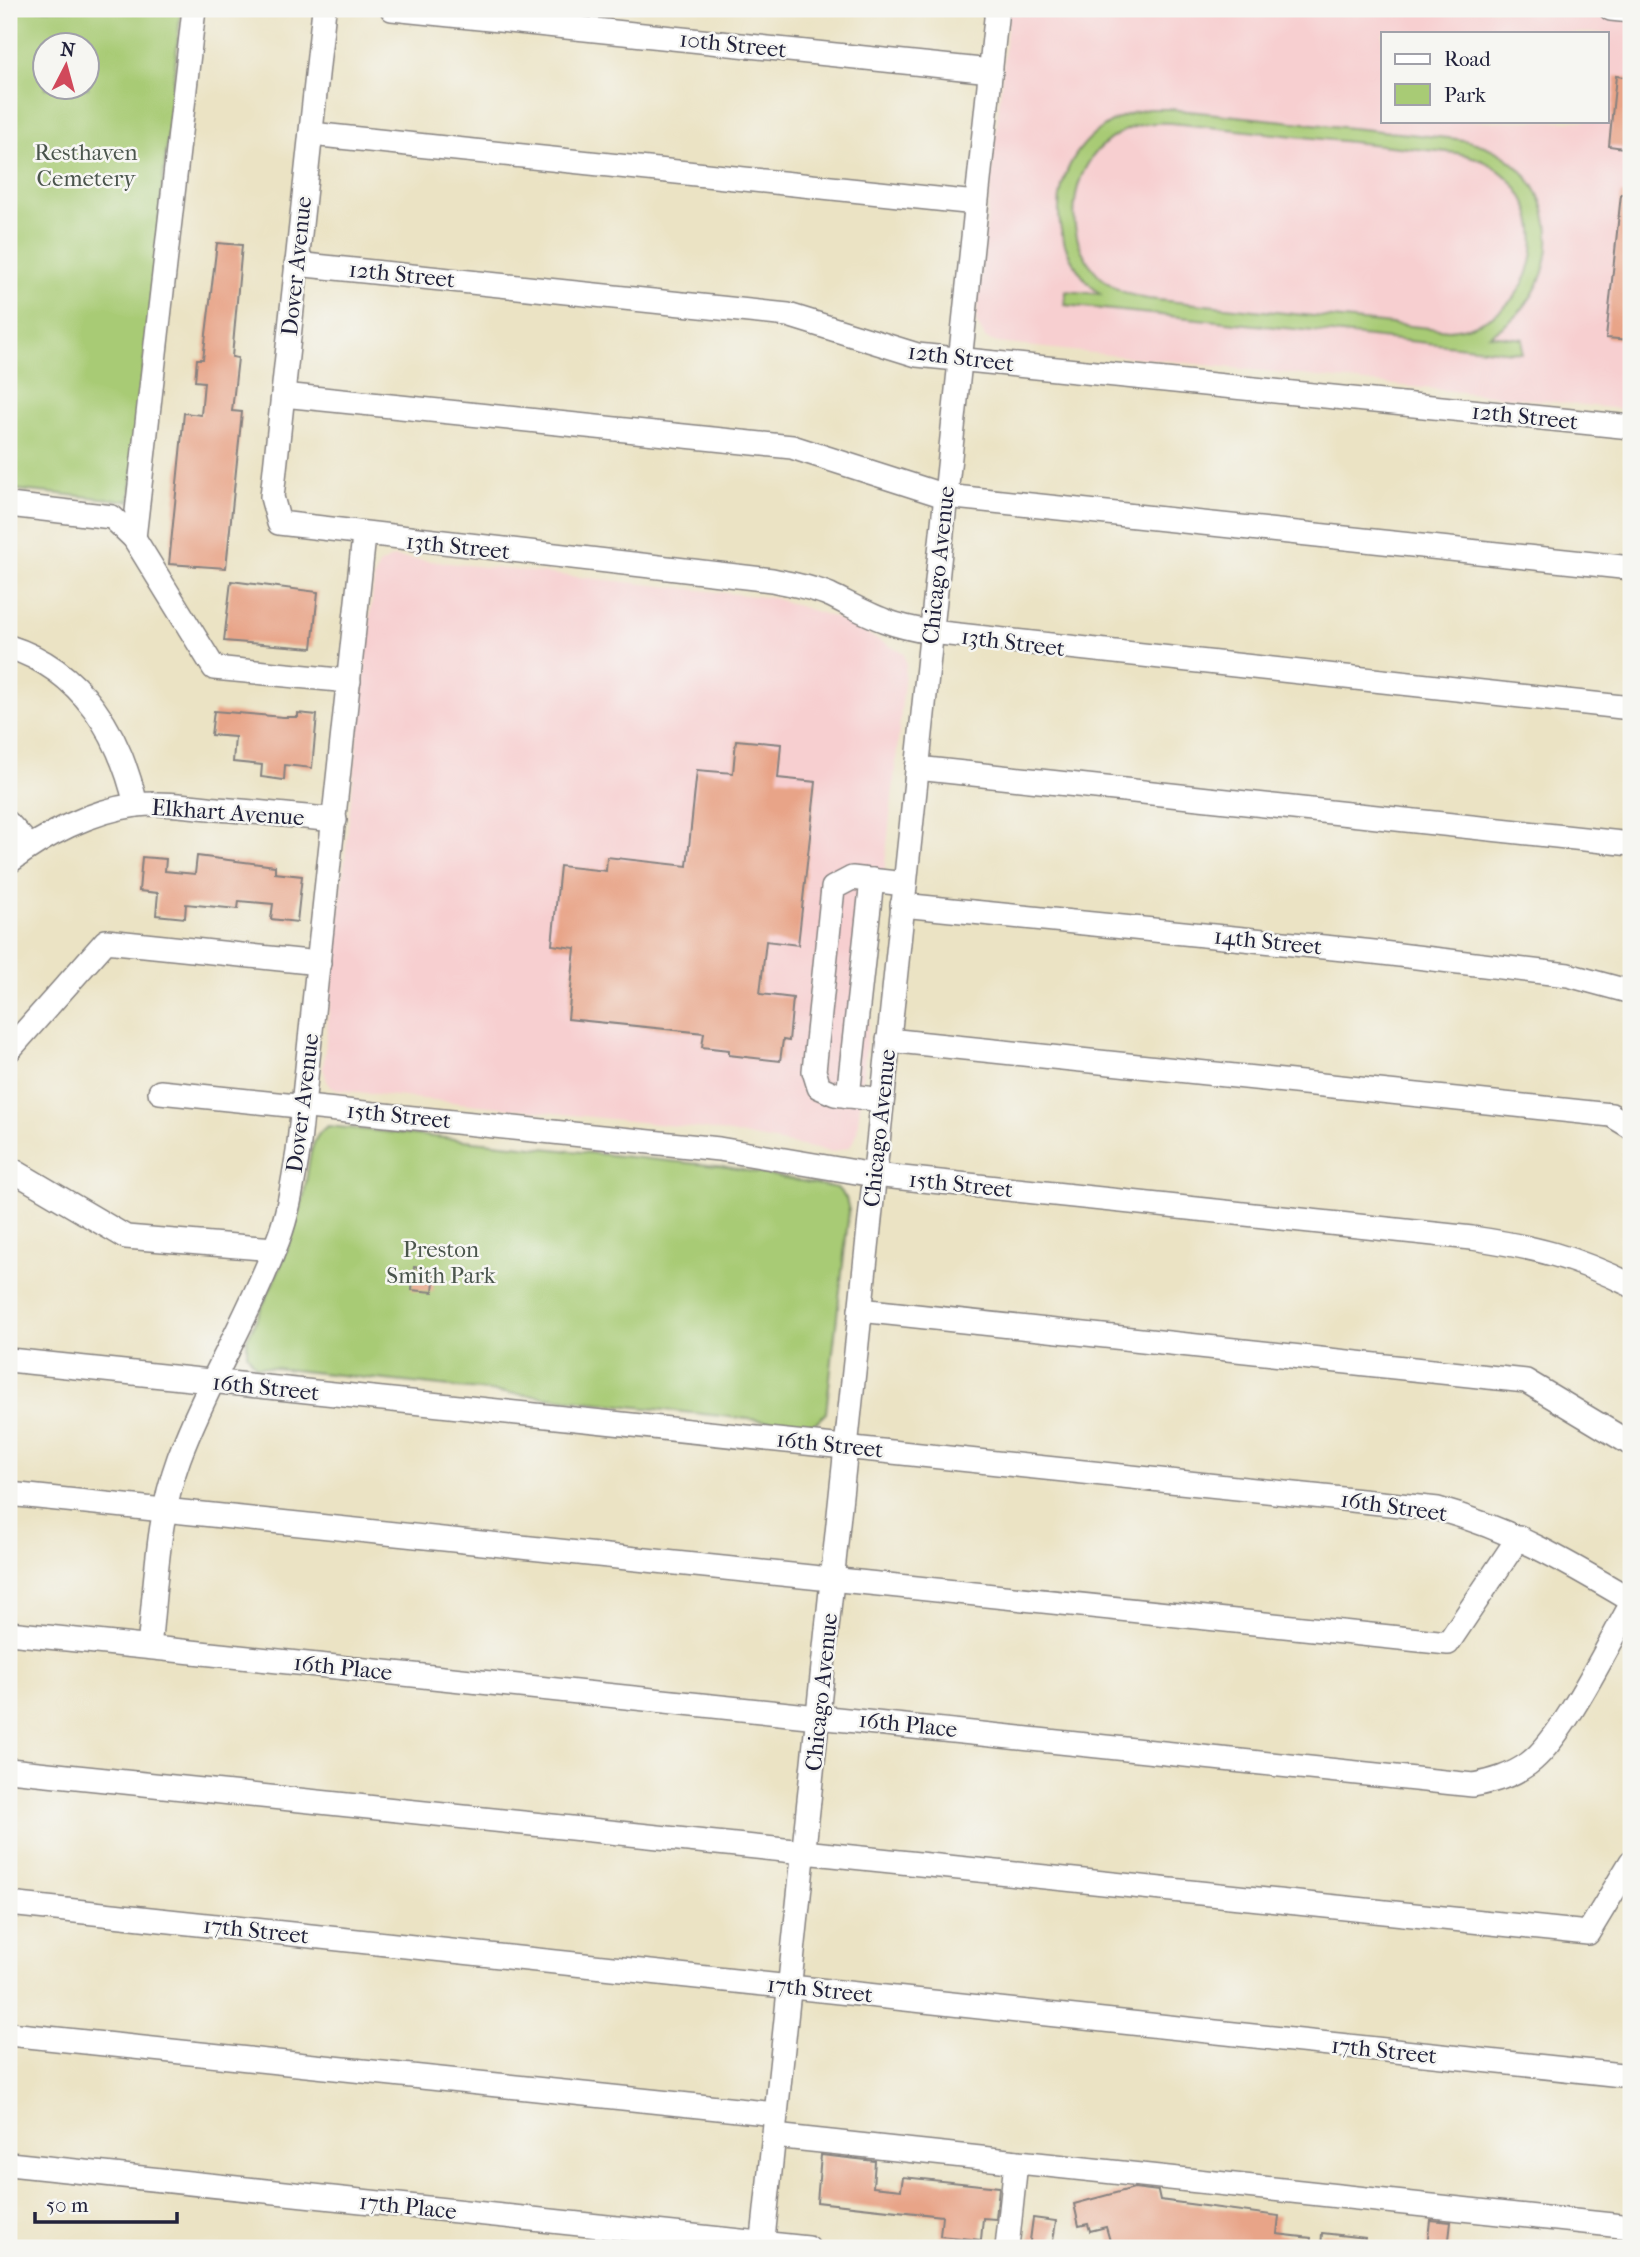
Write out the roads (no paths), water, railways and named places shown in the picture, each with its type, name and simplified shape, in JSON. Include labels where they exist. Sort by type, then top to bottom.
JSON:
[{"type":"street","points":[[134,538],[194,9]]},
{"type":"street","name":"Dover Avenue","points":[[279,523],[272,497],[324,9]]},
{"type":"street","name":"10th Street","points":[[392,9],[991,71]]},
{"type":"street","name":"Chicago Avenue","points":[[762,2246],[997,9]]},
{"type":"street","points":[[1611,9],[1631,11]]},
{"type":"street","points":[[311,134],[976,203]]},
{"type":"street","name":"12th Street","points":[[296,264],[788,315],[820,322],[917,355],[1631,428]]},
{"type":"street","points":[[283,395],[792,447],[945,496],[1631,568]]},
{"type":"street","points":[[9,505],[112,517],[134,538],[214,668],[349,681]]},
{"type":"street","name":"13th Street","points":[[279,523],[364,536],[772,580],[827,594],[891,624],[931,632],[1631,708]]},
{"type":"street","name":"Dover Avenue","points":[[149,1647],[165,1510],[178,1460],[274,1249],[291,1195],[335,820],[364,536]]},
{"type":"street","points":[[9,648],[52,667],[94,704],[113,733],[128,768],[136,805]]},
{"type":"street","points":[[917,768],[1631,844]]},
{"type":"street","name":"Elkhart Avenue","points":[[9,862],[29,846],[104,812],[136,805],[166,804],[335,820]]},
{"type":"street","points":[[9,824],[29,846]]},
{"type":"street","name":"14th Street","points":[[848,1096],[819,1087],[814,1071],[833,888],[852,878],[872,880],[903,894],[1568,975],[1631,992]]},
{"type":"street","points":[[872,880],[848,1096],[882,1100]]},
{"type":"street","points":[[9,1050],[106,941],[319,963]]},
{"type":"street","points":[[888,1040],[1611,1115],[1631,1127]]},
{"type":"street","name":"15th Street","points":[[160,1092],[719,1149],[874,1175],[1532,1247],[1579,1260],[1631,1285]]},
{"type":"street","points":[[9,1168],[126,1237],[274,1249]]},
{"type":"street","points":[[860,1310],[1526,1381],[1631,1444]]},
{"type":"street","name":"16th Street","points":[[9,1360],[1438,1509],[1486,1523],[1519,1537],[1631,1602]]},
{"type":"street","points":[[9,1494],[832,1582],[1448,1643],[1519,1537]]},
{"type":"street","name":"16th Place","points":[[9,1633],[1473,1785],[1502,1779],[1530,1763],[1552,1741],[1631,1602]]},
{"type":"street","points":[[9,1770],[1588,1933],[1631,1862]]},
{"type":"street","name":"17th Street","points":[[9,1904],[1631,2076]]},
{"type":"street","points":[[9,2034],[775,2125],[1016,2162],[1631,2227]]},
{"type":"street","points":[[1007,2248],[1016,2162]]},
{"type":"street","name":"17th Place","points":[[9,2164],[762,2246],[808,2248]]},
{"type":"park label","name":"Resthaven Cemetery","points":[[86,165]]},
{"type":"park label","name":"Preston Smith Park","points":[[441,1262]]}]
